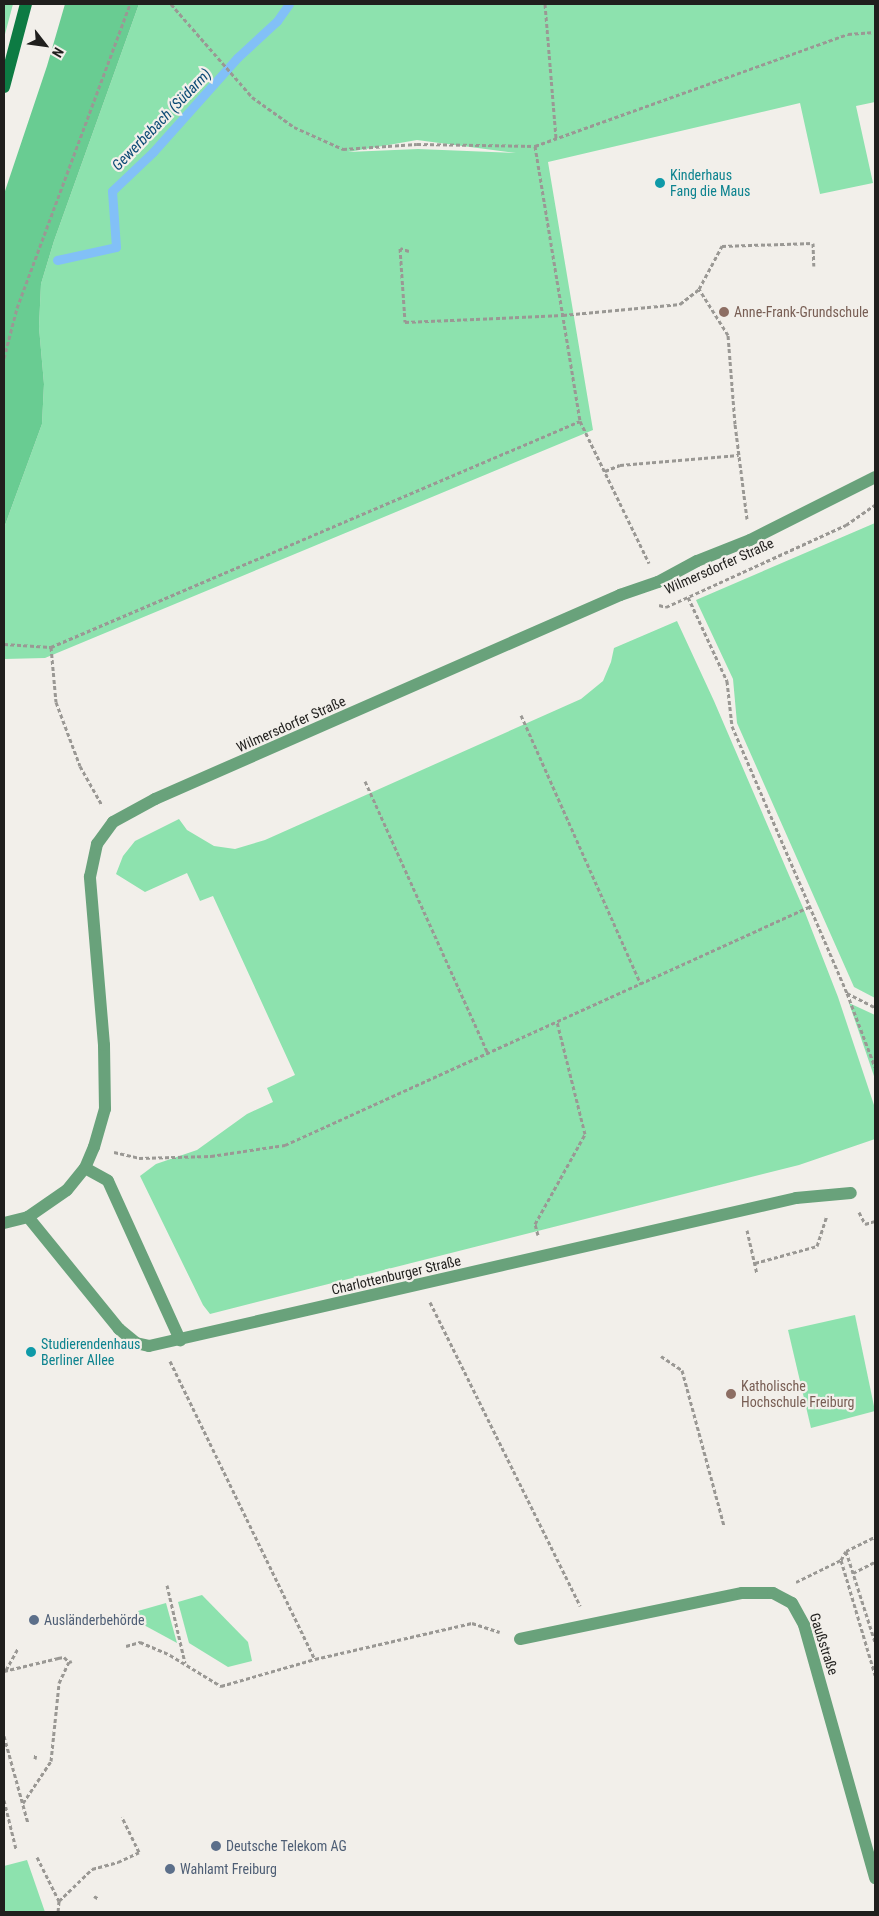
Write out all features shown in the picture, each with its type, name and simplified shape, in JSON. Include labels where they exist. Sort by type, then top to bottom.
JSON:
[{"type":"main road","points":[[4,87],[26,4]]},
{"type":"street","name":"Wilmersdorfer Straße","points":[[28,1217],[67,1190],[85,1168],[94,1147],[105,1109],[104,1045],[90,877],[97,844],[113,822],[155,798],[620,595],[658,582],[697,561],[750,540],[875,477]]},
{"type":"street","points":[[85,1168],[108,1181],[180,1340]]},
{"type":"street","name":"Charlottenburger Straße","points":[[28,1217],[127,1338],[136,1343],[149,1346],[162,1345],[796,1198],[851,1193]]},
{"type":"street","points":[[4,1223],[28,1217]]},
{"type":"street","points":[[520,1639],[742,1593],[773,1593]]},
{"type":"street","name":"Gaußstraße","points":[[773,1593],[792,1603],[804,1625],[875,1878]]},
{"type":"path","points":[[4,358],[17,308],[130,4]]},
{"type":"path","points":[[171,4],[252,97],[294,127],[343,149],[417,144],[535,146],[848,34],[875,32]]},
{"type":"path","points":[[545,4],[556,138]]},
{"type":"path","points":[[535,146],[580,421],[658,582],[666,607]]},
{"type":"path","points":[[409,251],[400,248],[405,322],[563,315],[680,304],[699,289],[722,246],[813,243],[814,266]]},
{"type":"path","points":[[699,289],[728,335],[739,454],[750,540]]},
{"type":"path","points":[[4,644],[51,647],[580,421]]},
{"type":"path","points":[[605,471],[620,465],[739,454]]},
{"type":"path","name":"Wilmersdorfer Straße","points":[[657,605],[666,607],[846,525],[875,505]]},
{"type":"path","points":[[688,597],[728,681],[732,726],[811,906],[875,1067]]},
{"type":"path","points":[[51,647],[56,702],[80,766],[113,822]]},
{"type":"path","points":[[521,715],[641,984]]},
{"type":"path","points":[[365,781],[488,1054]]},
{"type":"path","points":[[94,1147],[139,1158],[211,1156],[285,1145],[811,906]]},
{"type":"path","points":[[847,993],[875,1007]]},
{"type":"path","points":[[543,1257],[535,1224],[585,1134],[557,1022]]},
{"type":"path","points":[[755,1264],[817,1246],[833,1196]]},
{"type":"path","points":[[747,1229],[757,1274]]},
{"type":"path","points":[[422,1285],[589,1624]]},
{"type":"path","points":[[162,1345],[315,1660]]},
{"type":"path","points":[[661,1356],[682,1370],[724,1526]]},
{"type":"path","points":[[773,1593],[841,1560],[846,1551],[875,1537]]},
{"type":"path","points":[[846,1551],[875,1642]]},
{"type":"path","points":[[841,1560],[875,1675]]},
{"type":"path","points":[[853,1574],[875,1562]]},
{"type":"path","points":[[167,1585],[185,1664]]},
{"type":"path","points":[[126,1646],[140,1642],[185,1664],[221,1686],[315,1660],[472,1623],[520,1639]]},
{"type":"path","points":[[5,1671],[18,1648]]},
{"type":"path","points":[[5,1671],[64,1657],[71,1662],[59,1683],[51,1761],[23,1803]]},
{"type":"path","points":[[4,1736],[28,1823]]},
{"type":"path","points":[[35,1759],[36,1753]]},
{"type":"path","points":[[4,1800],[16,1849]]},
{"type":"path","points":[[59,1902],[92,1869],[118,1862],[139,1852],[122,1816]]},
{"type":"path","points":[[37,1857],[59,1902],[58,1912]]},
{"type":"path","points":[[94,1896],[99,1898]]},
{"type":"green space","points":[[4,4],[13,4],[4,38]]},
{"type":"green space","points":[[65,4],[139,4],[54,241],[41,284],[39,327],[44,384],[42,424],[4,528],[4,194],[47,66]]},
{"type":"green space","points":[[139,4],[875,4],[875,102],[856,106],[873,183],[820,194],[800,103],[548,162],[593,430],[45,658],[4,659],[4,528],[42,424],[44,384],[39,327],[41,284],[54,241]],"holes":[[[417,140],[516,153],[418,149],[348,152]]]},
{"type":"green space","points":[[875,523],[875,998],[854,987],[737,723],[733,679],[696,600]]},
{"type":"green space","points":[[677,621],[714,701],[804,910],[838,997],[875,1108],[875,1139],[799,1165],[210,1314],[203,1305],[140,1176],[156,1164],[197,1150],[247,1114],[273,1102],[267,1088],[295,1075],[213,896],[200,901],[187,873],[145,892],[116,874],[123,856],[135,841],[179,819],[187,830],[214,846],[235,849],[265,840],[581,699],[603,681],[611,662],[614,648]]},
{"type":"green space","points":[[849,1003],[875,1015],[875,1079]]},
{"type":"green space","points":[[855,1315],[875,1411],[811,1428],[788,1330]]},
{"type":"green space","points":[[202,1595],[248,1642],[252,1661],[228,1667],[189,1643],[178,1602]]},
{"type":"green space","points":[[166,1603],[177,1643],[142,1624],[138,1611]]},
{"type":"green space","points":[[27,1860],[45,1912],[4,1912],[4,1866]]},
{"type":"waterway","name":"Gewerbebach (Südarm)","points":[[57,260],[116,247],[112,191],[153,152],[238,57],[277,21],[289,4]]},
{"type":"place","name":"Kinderhaus Fang die Maus","points":[[660,183]]},
{"type":"place","name":"Anne-Frank-Grundschule","points":[[724,312]]},
{"type":"place","name":"Studierendenhaus Berliner Allee","points":[[31,1352]]},
{"type":"place","name":"Katholische Hochschule Freiburg","points":[[731,1394]]},
{"type":"place","name":"Ausländerbehörde","points":[[34,1620]]},
{"type":"place","name":"Deutsche Telekom AG","points":[[216,1846]]},
{"type":"place","name":"Wahlamt Freiburg","points":[[170,1869]]}]
